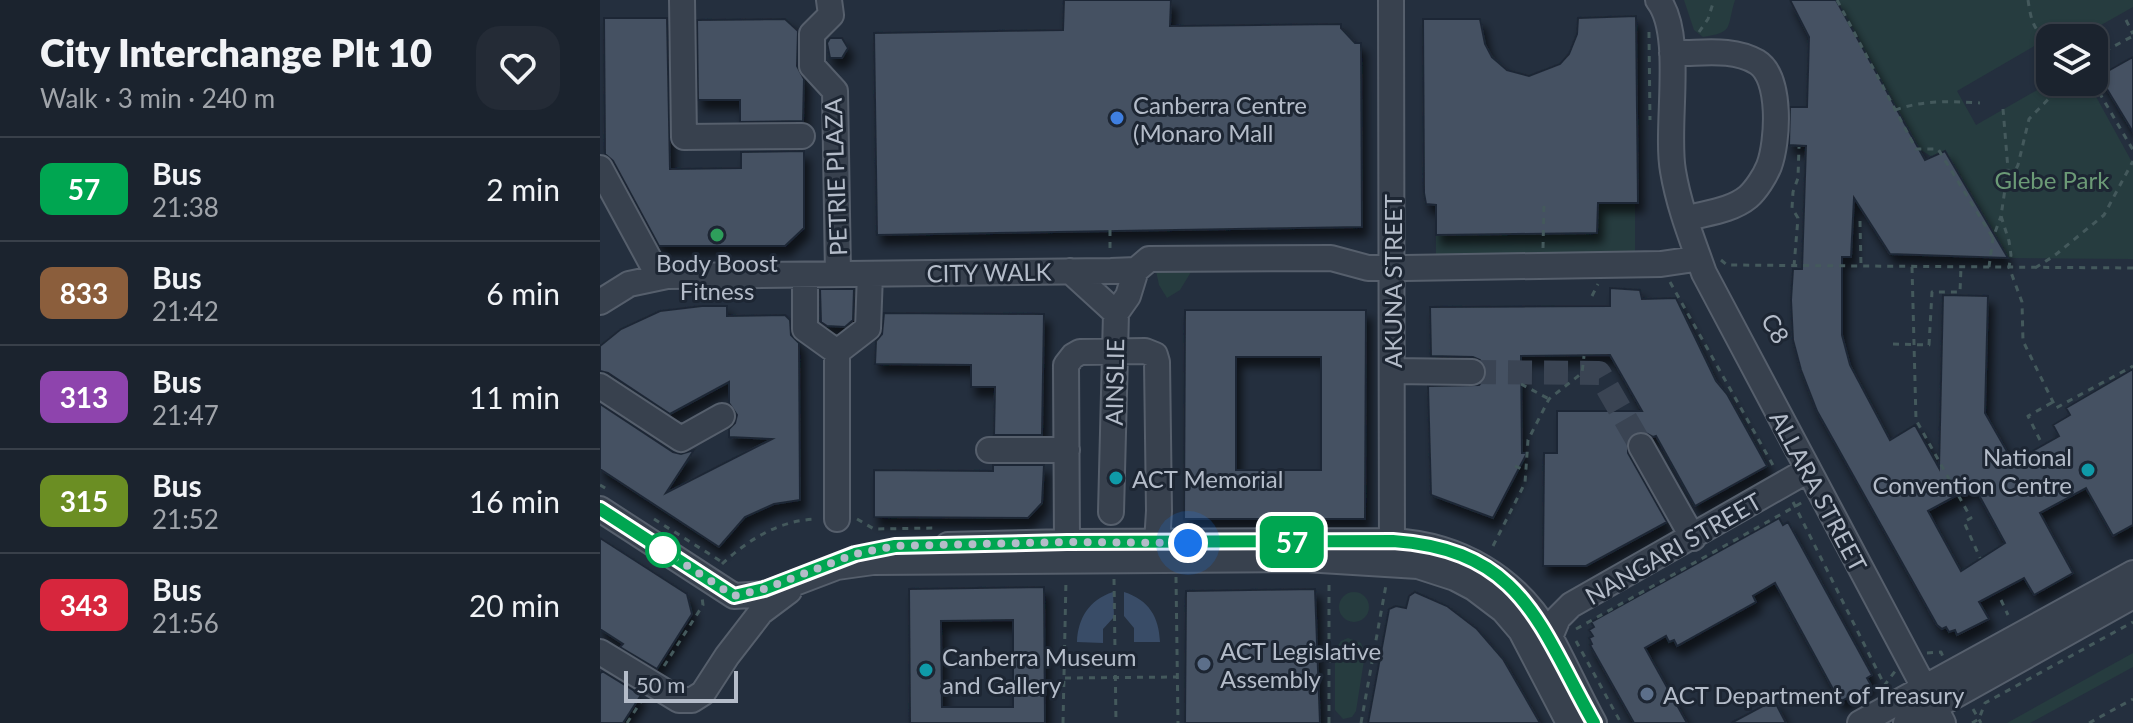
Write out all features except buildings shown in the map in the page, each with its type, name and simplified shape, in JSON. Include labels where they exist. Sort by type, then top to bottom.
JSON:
[{"type":"street","points":[[682,0],[684,137],[802,136]]},
{"type":"street","name":"PETRIE PLAZA","points":[[829,0],[831,15],[812,34],[812,66],[835,91],[838,274]]},
{"type":"street","name":"AKUNA STREET","points":[[1391,0],[1391,560]]},
{"type":"street","name":"ALLARA STREET","points":[[1663,8],[1672,53],[1672,169],[1694,259],[1934,706]]},
{"type":"street","points":[[1672,53],[1744,56],[1762,66],[1771,80],[1775,96],[1769,165],[1759,183],[1748,197],[1733,206],[1685,219]]},
{"type":"street","points":[[600,168],[659,277]]},
{"type":"street","name":"CITY WALK","points":[[600,302],[629,284],[659,277],[1136,270],[1149,259],[1331,258],[1379,268]]},
{"type":"street","points":[[1405,268],[1661,264],[1694,259]]},
{"type":"street","points":[[1116,313],[1128,296],[1136,270]]},
{"type":"street","name":"AINSLIE","points":[[1070,271],[1116,313],[1111,512]]},
{"type":"street","name":"PETRIE PLAZA","points":[[805,275],[805,329],[837,352],[868,328],[870,274]]},
{"type":"street","points":[[1067,542],[1068,360],[1080,352],[1149,351],[1156,359],[1157,543],[1135,560]]},
{"type":"street","points":[[837,352],[837,519]]},
{"type":"street","points":[[1392,371],[1472,372]]},
{"type":"street","points":[[600,386],[681,439],[722,416]]},
{"type":"street","points":[[1641,446],[1693,538]]},
{"type":"street","points":[[989,450],[1067,450]]},
{"type":"street","name":"NANGARI STREET","points":[[1550,637],[1558,618],[1571,605],[1808,470]]},
{"type":"street","points":[[606,501],[717,571],[734,596]]},
{"type":"street","points":[[1067,542],[1095,560]]},
{"type":"street","points":[[734,596],[766,594],[837,567],[1067,542],[1157,543],[1391,560],[1455,578],[1503,610],[1521,631],[1569,723]]},
{"type":"street","points":[[600,652],[679,700],[698,698],[761,612],[794,587],[824,576],[895,563],[1391,560],[1440,548],[1478,564],[1523,599],[1550,637],[1594,723]]},
{"type":"street","points":[[734,596],[764,589],[855,554],[895,563]]},
{"type":"street","points":[[1860,723],[1934,706],[2133,573]]},
{"type":"street","points":[[1906,723],[2133,596]]},
{"type":"path","points":[[1700,31],[1714,0]]},
{"type":"path","points":[[1837,0],[1916,149],[1938,149],[1993,238]]},
{"type":"path","points":[[2028,0],[2031,22],[2036,31]]},
{"type":"path","points":[[2108,49],[2133,35],[2126,20]]},
{"type":"path","points":[[2004,193],[2018,165],[2029,119],[2051,96]]},
{"type":"path","points":[[2101,96],[2133,150]]},
{"type":"path","points":[[1895,110],[1913,104],[1944,101],[1980,103]]},
{"type":"path","points":[[1989,267],[2008,169],[2003,109]]},
{"type":"path","points":[[1794,266],[1798,218],[1792,208],[1798,178],[1799,147]]},
{"type":"path","points":[[2035,268],[2104,215],[2133,161]]},
{"type":"path","points":[[1542,266],[1544,203]]},
{"type":"path","points":[[2001,216],[2009,241],[2009,267],[2022,302],[2023,341],[2056,408],[2133,366]]},
{"type":"path","points":[[1860,221],[1861,266]]},
{"type":"path","points":[[1661,264],[1796,506],[1884,686],[1897,669]]},
{"type":"path","points":[[1727,265],[2133,268]]},
{"type":"path","points":[[1912,267],[1916,420],[1971,518],[1964,522],[1980,558]]},
{"type":"path","points":[[1893,344],[1929,345],[1932,292],[1960,292],[1961,267]]},
{"type":"path","points":[[1592,296],[1598,285]]},
{"type":"path","points":[[1493,546],[1525,483],[1528,440],[1549,399],[1582,373],[1584,356]]},
{"type":"path","points":[[1521,384],[1549,399]]},
{"type":"path","points":[[2040,440],[2028,416],[2053,402]]},
{"type":"path","points":[[1515,466],[1526,471]]},
{"type":"path","points":[[600,485],[606,501]]},
{"type":"path","points":[[1621,723],[1571,632],[1808,499]]},
{"type":"path","points":[[649,516],[717,571]]},
{"type":"path","points":[[627,723],[703,605],[702,594],[717,571],[760,535],[795,520]]},
{"type":"path","points":[[1361,723],[1391,560]]},
{"type":"path","points":[[1329,576],[1329,723]]},
{"type":"path","points":[[1176,577],[1178,723]]},
{"type":"path","points":[[1114,578],[1116,723]]},
{"type":"path","points":[[1063,723],[1066,579]]},
{"type":"path","points":[[2001,600],[2008,615]]},
{"type":"path","points":[[1972,723],[1980,721],[1985,703],[2133,622]]},
{"type":"path","points":[[1924,654],[1941,652]]},
{"type":"path","points":[[1064,678],[1177,677]]},
{"type":"path","points":[[2089,723],[2133,699]]},
{"type":"green space","points":[[1684,0],[1735,0],[1728,27],[1720,33],[1703,37],[1694,30]]},
{"type":"green space","name":"Glebe Park","points":[[1836,0],[2133,0],[2133,7],[2103,24],[2036,24],[2036,45],[1957,91],[1976,125],[2036,91],[2036,96],[2096,96],[2133,164],[2133,259],[2008,258],[1945,151],[1932,157],[1918,148]]},
{"type":"green space","points":[[1539,203],[1635,203],[1635,256],[1436,260],[1436,235],[1539,234]]},
{"type":"green space","points":[[1154,262],[1190,268],[1191,272],[1180,290],[1167,298],[1159,285]]},
{"type":"green space","points":[[1354,592],[1365,596],[1369,607],[1365,618],[1354,622],[1343,618],[1339,607],[1343,596]]},
{"type":"green space","points":[[1348,638],[1361,643],[1365,654],[1356,711],[1352,717],[1343,719],[1335,710],[1335,650],[1341,641]]},
{"type":"green space","points":[[2133,653],[2133,667],[2030,723],[2007,723]]},
{"type":"water","points":[[1113,592],[1114,617],[1103,629],[1103,643],[1077,642],[1086,611],[1097,600]]},
{"type":"water","points":[[1124,592],[1133,595],[1151,611],[1160,642],[1134,642],[1134,628],[1124,616]]},
{"type":"tunnel","points":[[1472,372],[1599,373],[1641,446]]},
{"type":"bus line","name":"57","points":[[600,509],[734,596],[764,589],[855,554],[895,546],[1067,542],[1421,543],[1478,564],[1523,599],[1550,637],[1594,723]]},
{"type":"place","name":"Canberra Centre (Monaro Mall","points":[[1117,118]]},
{"type":"place","name":"Body Boost Fitness","points":[[717,235]]},
{"type":"place","name":"National Convention Centre","points":[[2088,470]]},
{"type":"place","name":"ACT Memorial","points":[[1116,478]]},
{"type":"place","name":"ACT Legislative Assembly","points":[[1204,664]]},
{"type":"place","name":"Canberra Museum and Gallery","points":[[926,670]]},
{"type":"place","name":"ACT Department of Treasury","points":[[1647,694]]},
{"type":"route","points":[[663,550],[734,596],[764,589],[855,554],[895,546],[1188,543]]}]
